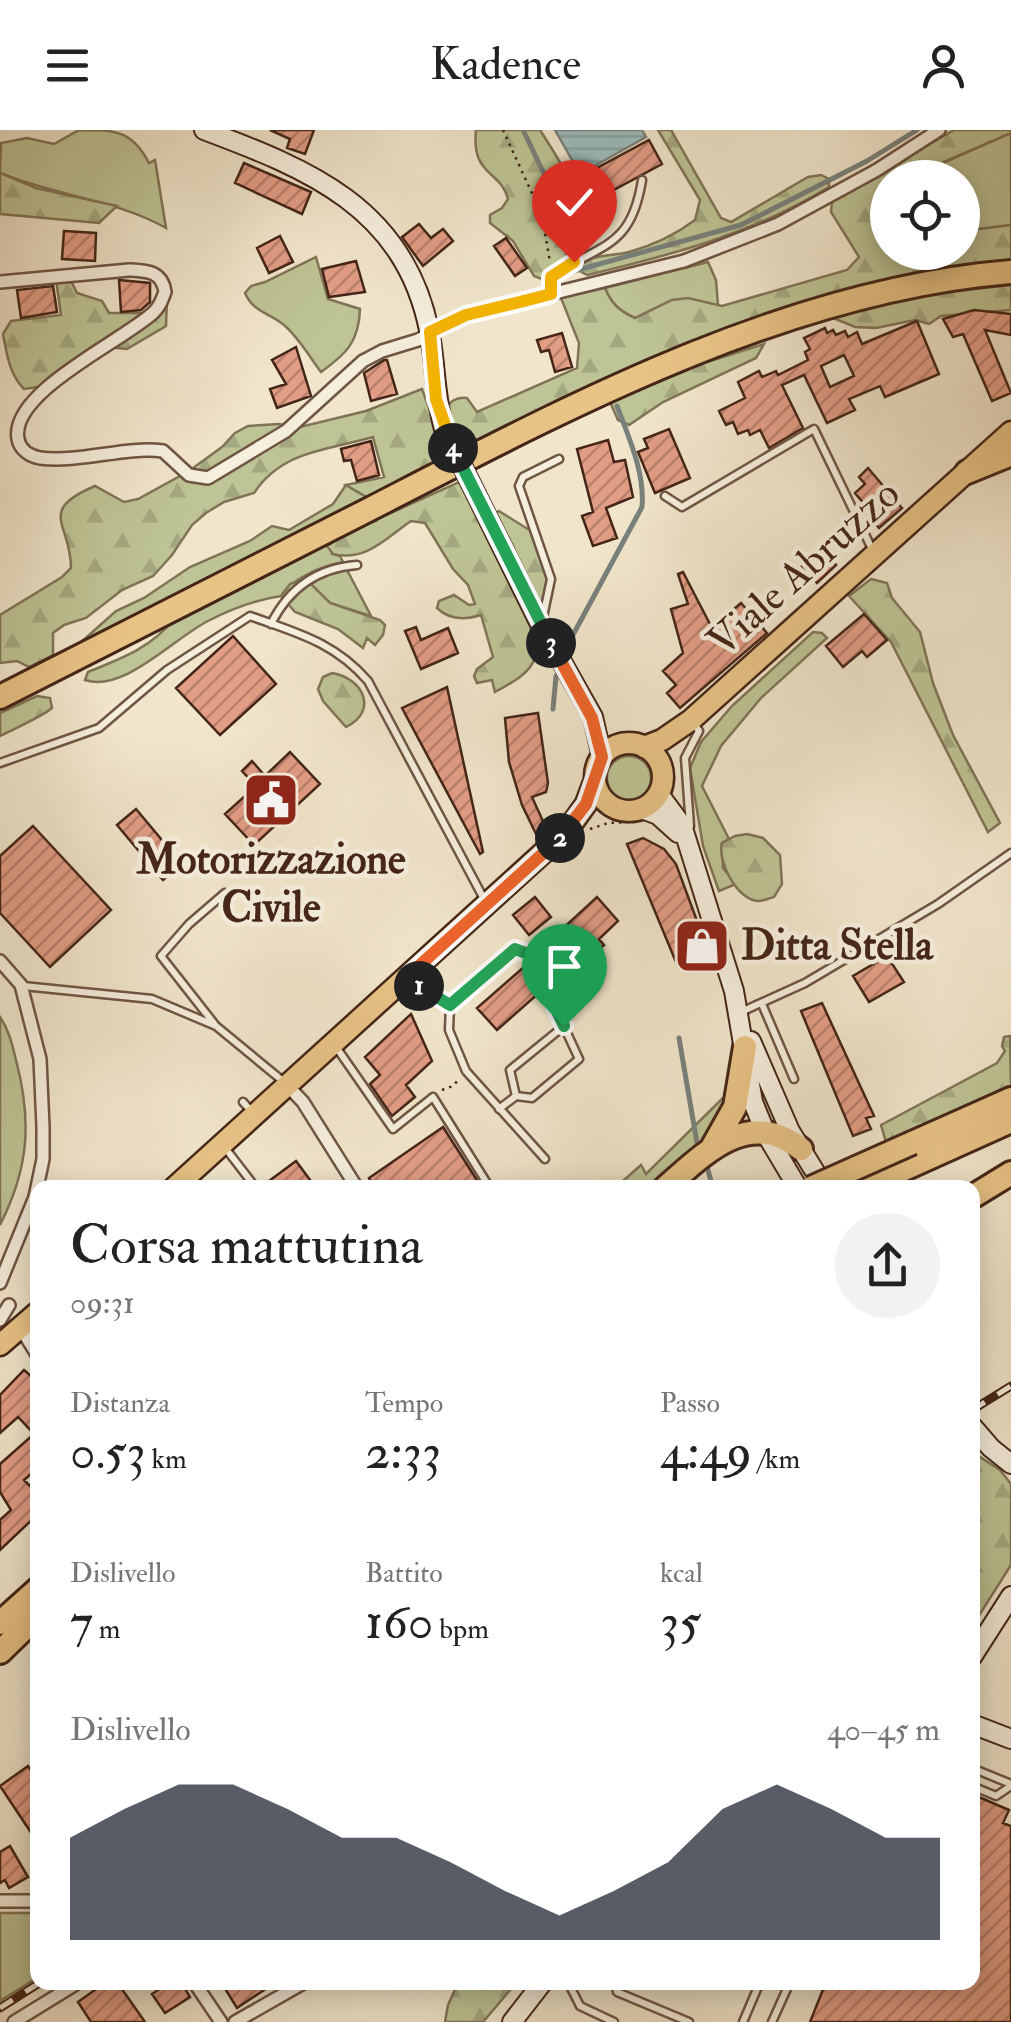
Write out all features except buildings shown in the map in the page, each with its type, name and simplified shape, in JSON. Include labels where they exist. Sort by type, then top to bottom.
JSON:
[{"type":"highway","points":[[0,697],[434,476],[674,363],[770,327],[861,300],[950,280],[1011,272]]},
{"type":"highway","points":[[967,472],[1011,454]]},
{"type":"highway","points":[[714,1146],[735,1107],[745,1047]]},
{"type":"highway","points":[[830,1180],[1011,1099]]},
{"type":"highway","points":[[879,1180],[1011,1122]]},
{"type":"highway","points":[[674,1180],[714,1146],[744,1134],[766,1134],[801,1149]]},
{"type":"highway","points":[[980,1192],[1011,1173]]},
{"type":"highway","points":[[0,1623],[30,1596]]},
{"type":"highway","points":[[0,1652],[30,1623]]},
{"type":"main road","name":"Viale Abruzzo","points":[[644,747],[691,720],[1011,432]]},
{"type":"main road","name":"Viale Abruzzo","points":[[662,768],[674,742],[691,720]]},
{"type":"main road","points":[[573,833],[586,804],[596,780],[609,751],[631,743],[644,747],[662,768],[659,794],[642,816],[614,808],[598,792],[596,780]]},
{"type":"main road","points":[[183,1180],[222,1144],[249,1108],[287,1085],[486,905],[592,816],[614,808]]},
{"type":"main road","points":[[1,1342],[10,1324]]},
{"type":"street","points":[[204,130],[308,171],[334,187],[382,233],[404,264],[420,297],[430,332],[436,399],[444,429],[540,623],[609,751]]},
{"type":"street","points":[[0,282],[128,270],[150,271],[158,276],[165,292],[155,312],[54,382],[21,417],[17,437],[21,447],[38,458],[163,451],[197,478],[208,478],[286,430],[363,361],[466,315],[684,260],[778,224],[876,170],[938,130]]},
{"type":"street","points":[[659,794],[679,821],[739,1012],[790,1131],[820,1180]]},
{"type":"street","points":[[642,816],[666,821],[686,842]]},
{"type":"street","points":[[0,961],[22,986],[40,1059],[42,1159],[38,1180]]},
{"type":"street","points":[[739,1012],[753,1102],[766,1134],[793,1180]]},
{"type":"street","points":[[287,1085],[303,1102],[351,1180]]},
{"type":"street","points":[[0,1283],[30,1208]]},
{"type":"street","points":[[9,1304],[10,1324],[30,1347]]},
{"type":"street","points":[[980,1434],[1010,1464]]},
{"type":"street","points":[[980,1646],[1011,1596]]},
{"type":"street","points":[[980,1726],[1010,1735]]},
{"type":"street","points":[[0,1902],[30,1900]]},
{"type":"street","points":[[14,2022],[65,1990]]},
{"type":"street","points":[[199,1990],[220,2022]]},
{"type":"street","points":[[235,2022],[290,1990]]},
{"type":"street","points":[[512,2022],[537,1990]]},
{"type":"lane","points":[[551,277],[605,248],[621,234],[636,210],[642,180]]},
{"type":"lane","points":[[665,496],[682,506],[814,429],[875,555]]},
{"type":"lane","points":[[540,623],[548,607],[551,579],[519,486],[522,477],[558,459]]},
{"type":"lane","points":[[271,624],[278,609],[300,585],[328,570],[358,565]]},
{"type":"lane","points":[[0,763],[99,728],[167,670],[250,616],[330,646],[368,681],[486,905]]},
{"type":"lane","points":[[686,842],[690,815],[685,758],[699,731],[691,720]]},
{"type":"lane","points":[[739,1012],[805,983],[910,922],[1011,853]]},
{"type":"lane","points":[[225,893],[189,924],[162,956],[216,1026],[287,1085]]},
{"type":"lane","points":[[499,1108],[516,1096],[532,1098],[579,1059],[531,955],[515,949],[450,1005],[449,1030],[466,1071],[499,1108],[545,1159]]},
{"type":"lane","points":[[409,975],[422,989],[450,1005]]},
{"type":"lane","points":[[22,986],[152,999],[216,1026]]},
{"type":"lane","points":[[762,1004],[794,1080]]},
{"type":"lane","points":[[516,1096],[510,1070],[564,1026]]},
{"type":"lane","points":[[334,1044],[394,1129],[433,1097],[485,1180]]},
{"type":"lane","points":[[222,1144],[250,1180]]},
{"type":"lane","points":[[980,1771],[1011,1785]]},
{"type":"lane","points":[[980,1789],[996,1796],[1011,1785]]},
{"type":"lane","points":[[572,1990],[580,2006],[614,2022]]},
{"type":"lane","points":[[617,1990],[683,2021]]},
{"type":"lane","points":[[743,2022],[757,1990]]},
{"type":"lane","points":[[772,2022],[786,1990]]},
{"type":"path","points":[[504,130],[542,215],[551,277]]},
{"type":"path","points":[[573,833],[642,816]]},
{"type":"path","points":[[433,1097],[453,1086],[466,1071]]},
{"type":"green space","points":[[79,130],[121,134],[136,144],[149,163],[155,160],[166,228],[126,210],[0,173],[1,143],[27,138],[54,144]]},
{"type":"green space","points":[[476,130],[540,130],[573,188],[580,227],[575,245],[563,263],[542,279],[534,276],[513,241],[490,223],[490,215],[508,199],[478,157]]},
{"type":"green space","points":[[658,130],[671,130],[721,218],[731,222],[808,177],[821,175],[829,179],[829,187],[772,217],[712,241],[587,275],[578,270],[588,260],[647,246],[695,220],[700,200]]},
{"type":"green space","points":[[954,130],[1011,130],[948,160],[902,160]]},
{"type":"green space","points":[[1011,133],[1011,225],[980,229],[980,160],[950,160]]},
{"type":"green space","points":[[0,173],[36,188],[117,206],[99,223],[0,214]]},
{"type":"green space","points":[[870,179],[870,270],[980,270],[980,229],[1011,225],[1011,266],[890,284],[462,452],[445,409],[452,402],[467,398],[477,412],[577,368],[579,343],[561,298],[605,288],[616,306],[635,318],[672,300],[688,298],[722,306],[847,270],[859,257],[831,212],[832,201]]},
{"type":"green space","points":[[316,257],[328,299],[360,309],[350,346],[321,372],[289,330],[257,308],[245,293],[251,286]]},
{"type":"green space","points":[[708,262],[716,280],[718,305],[672,300],[635,318],[616,306],[605,288]]},
{"type":"green space","points":[[56,279],[71,281],[77,293],[102,301],[109,313],[158,313],[167,299],[166,326],[127,349],[107,347],[59,384],[24,389],[12,370],[3,334],[11,321],[61,315]]},
{"type":"green space","points":[[1011,285],[1011,310],[941,316],[929,324],[915,320],[876,328],[855,327],[833,318],[913,296]]},
{"type":"green space","points":[[764,344],[756,358],[663,402],[629,425],[618,420],[610,402],[704,363]]},
{"type":"green space","points":[[422,389],[448,460],[370,499],[346,485],[384,477],[373,437],[292,460],[265,479],[254,493],[224,502],[206,513],[153,576],[122,590],[86,618],[53,633],[53,655],[29,667],[17,661],[0,663],[0,615],[71,568],[61,511],[77,495],[95,486],[124,502],[138,499],[189,471],[248,426],[279,424],[296,428],[366,411]]},
{"type":"green space","points":[[459,482],[519,598],[535,644],[535,658],[528,669],[495,692],[492,680],[477,683],[474,676],[493,657],[481,615],[457,618],[437,608],[439,601],[454,595],[469,605],[475,604],[468,585],[453,569],[425,523],[411,521],[375,547],[356,555],[333,554],[327,546]]},
{"type":"green space","points":[[346,485],[370,499],[90,641],[81,642],[116,611],[144,598],[190,567],[250,541],[272,526],[289,530],[333,504]]},
{"type":"green space","points":[[499,511],[531,531],[549,586],[544,602],[536,603],[492,515]]},
{"type":"green space","points":[[329,542],[332,554],[340,556],[343,562],[308,574],[281,596],[208,621],[132,672],[100,682],[85,680],[88,672],[145,645],[173,620]]},
{"type":"green space","points":[[346,568],[371,616],[330,603],[309,583]]},
{"type":"green space","points":[[871,579],[887,583],[892,598],[920,632],[933,683],[953,735],[1000,823],[988,832],[891,642],[849,596]]},
{"type":"green space","points":[[301,580],[330,603],[380,620],[385,625],[383,635],[375,645],[367,638],[363,648],[338,629],[295,612],[281,596],[290,584]]},
{"type":"green space","points":[[813,632],[827,638],[761,698],[721,746],[702,786],[729,839],[722,843],[723,868],[736,884],[719,891],[703,846],[690,768],[701,742],[732,706]]},
{"type":"green space","points":[[332,673],[352,681],[363,696],[362,713],[346,727],[323,701],[318,689],[323,677]]},
{"type":"green space","points":[[37,696],[50,698],[52,708],[0,736],[0,713]]},
{"type":"green space","points":[[629,756],[644,763],[651,778],[644,793],[629,800],[614,793],[607,778],[614,763]]},
{"type":"green space","points":[[747,834],[763,838],[780,855],[782,884],[774,897],[750,899],[736,887],[726,869],[722,843]]},
{"type":"green space","points":[[0,1017],[16,1060],[26,1124],[17,1184],[0,1225]]},
{"type":"green space","points":[[1010,1036],[1011,1085],[886,1142],[881,1125],[997,1063],[1005,1051],[1004,1037]]},
{"type":"green space","points":[[728,1093],[725,1107],[710,1133],[660,1180],[624,1180],[641,1165],[646,1174]]},
{"type":"green space","points":[[980,1457],[1000,1470],[1011,1484],[1011,1565],[980,1614]]},
{"type":"green space","points":[[0,1913],[30,1913],[30,1982],[0,2001]]},
{"type":"green space","points":[[455,1990],[510,1990],[483,2022],[445,2022]]},
{"type":"water","points":[[555,130],[642,130],[646,137],[580,174]]},
{"type":"waterway","points":[[523,130],[549,184],[568,257]]},
{"type":"waterway","points":[[574,271],[741,225],[867,161],[917,130]]},
{"type":"waterway","points":[[567,646],[642,507],[639,469],[617,406]]},
{"type":"waterway","points":[[553,709],[556,676]]},
{"type":"waterway","points":[[679,1038],[697,1143]]},
{"type":"waterway","points":[[706,1163],[711,1180]]},
{"type":"railway","points":[[980,1405],[1011,1386]]},
{"type":"railway","points":[[0,2008],[30,1989]]},
{"type":"place","name":"Motorizzazione Civile","points":[[271,800]]},
{"type":"place","name":"Ditta Stella","points":[[702,946]]},
{"type":"route","points":[[564,1026],[531,955],[515,949],[450,1005],[422,989],[409,975],[566,832],[591,796],[602,757],[592,718],[536,616],[444,429],[431,362],[430,332],[466,315],[551,294],[551,277],[574,262]]}]
